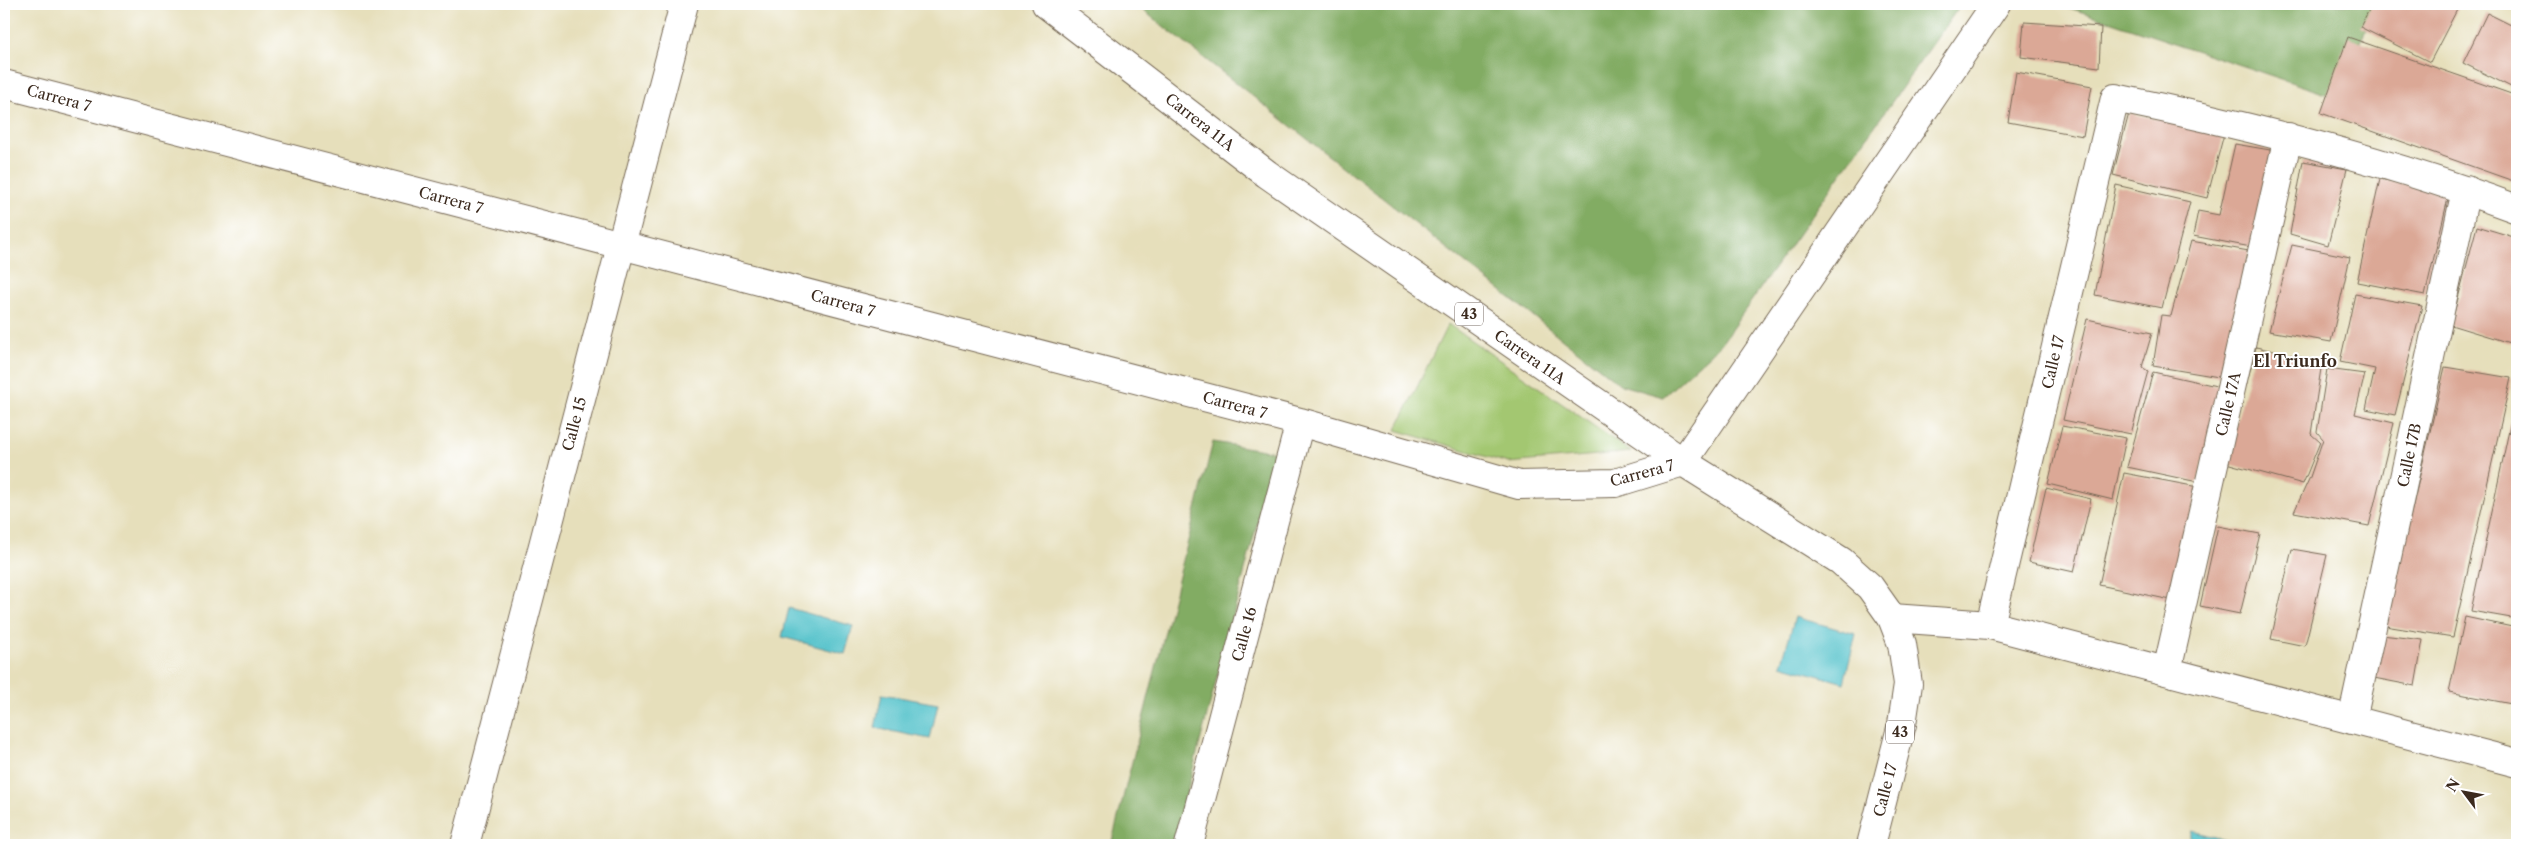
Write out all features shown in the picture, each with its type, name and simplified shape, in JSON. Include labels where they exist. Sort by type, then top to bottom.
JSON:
[{"type":"main road","name":"Calle 15","points":[[465,845],[684,4]]},
{"type":"main road","name":"Carrera 11A","points":[[1046,4],[1267,174],[1683,462],[1841,561],[1870,587],[1892,618]]},
{"type":"main road","points":[[1683,462],[1996,4]]},
{"type":"main road","name":"Carrera 7","points":[[4,84],[1300,422],[1520,486],[1615,483],[1683,462]]},
{"type":"main road","name":"Calle 17","points":[[1990,625],[2115,98],[2288,136]]},
{"type":"main road","points":[[2288,136],[2466,190],[2517,209]]},
{"type":"main road","name":"Calle 17A","points":[[2167,671],[2288,136]]},
{"type":"main road","name":"Calle 17B","points":[[2352,720],[2466,190]]},
{"type":"main road","name":"Calle 16","points":[[1189,845],[1300,422]]},
{"type":"main road","points":[[1892,618],[1990,625],[2517,763]]},
{"type":"main road","name":"Calle 17","points":[[1871,845],[1902,724],[1908,684],[1902,644],[1892,618]]},
{"type":"green space","points":[[1135,4],[1961,4],[1721,344],[1663,397],[1621,385]]},
{"type":"green space","points":[[2058,4],[2376,4],[2338,98]]},
{"type":"green space","points":[[1448,324],[1631,452],[1508,463],[1396,430]]},
{"type":"green space","points":[[1213,442],[1276,452],[1173,845],[1111,845]]},
{"type":"water","points":[[789,608],[853,626],[845,654],[782,637]]},
{"type":"water","points":[[1795,617],[1856,634],[1844,683],[1781,665]]},
{"type":"water","points":[[882,694],[938,704],[930,739],[875,728]]},
{"type":"water","points":[[2192,831],[2233,842],[2232,845],[2188,845]]},
{"type":"building","points":[[2372,4],[2460,4],[2430,62],[2360,27]]},
{"type":"building","points":[[2487,13],[2517,28],[2517,90],[2463,63]]},
{"type":"building","points":[[2024,22],[2101,27],[2099,67],[2021,57]]},
{"type":"building","points":[[2348,37],[2517,96],[2516,182],[2321,113]]},
{"type":"building","points":[[2016,72],[2092,86],[2083,136],[2008,122]]},
{"type":"building","points":[[2129,113],[2224,134],[2207,198],[2113,175]]},
{"type":"building","points":[[2235,144],[2276,151],[2251,247],[2193,236],[2198,211],[2219,215]]},
{"type":"building","points":[[2303,161],[2347,169],[2328,245],[2290,234]]},
{"type":"building","points":[[2380,179],[2449,194],[2425,295],[2357,282]]},
{"type":"building","points":[[2116,185],[2190,202],[2162,308],[2095,295]]},
{"type":"building","points":[[2477,226],[2517,238],[2517,328],[2513,344],[2451,325]]},
{"type":"building","points":[[2191,241],[2249,251],[2219,377],[2153,366],[2161,315],[2171,316]]},
{"type":"building","points":[[2292,245],[2350,257],[2331,342],[2269,331]]},
{"type":"building","points":[[2355,294],[2422,306],[2395,415],[2366,409],[2375,369],[2340,362]]},
{"type":"building","points":[[2087,319],[2152,333],[2142,367],[2148,371],[2131,434],[2063,420]]},
{"type":"building","points":[[2256,347],[2322,362],[2311,434],[2320,442],[2303,484],[2226,463]]},
{"type":"building","points":[[2445,367],[2511,378],[2453,637],[2385,626]]},
{"type":"building","points":[[2327,369],[2365,374],[2355,414],[2394,423],[2369,526],[2294,512],[2310,477],[2323,439],[2317,432]]},
{"type":"building","points":[[2153,372],[2221,387],[2198,482],[2127,467]]},
{"type":"building","points":[[2512,416],[2517,416],[2517,619],[2471,611]]},
{"type":"building","points":[[2062,426],[2126,438],[2113,500],[2048,484]]},
{"type":"building","points":[[2124,473],[2198,487],[2171,600],[2099,585]]},
{"type":"building","points":[[2046,488],[2091,499],[2074,572],[2029,562]]},
{"type":"building","points":[[2218,526],[2260,534],[2240,614],[2200,606]]},
{"type":"building","points":[[2292,549],[2327,555],[2305,646],[2271,639]]},
{"type":"building","points":[[2465,617],[2517,628],[2517,705],[2449,692]]},
{"type":"building","points":[[2382,635],[2423,640],[2415,686],[2374,678]]},
{"type":"district","name":"El Triunfo","points":[[2295,361]]}]
